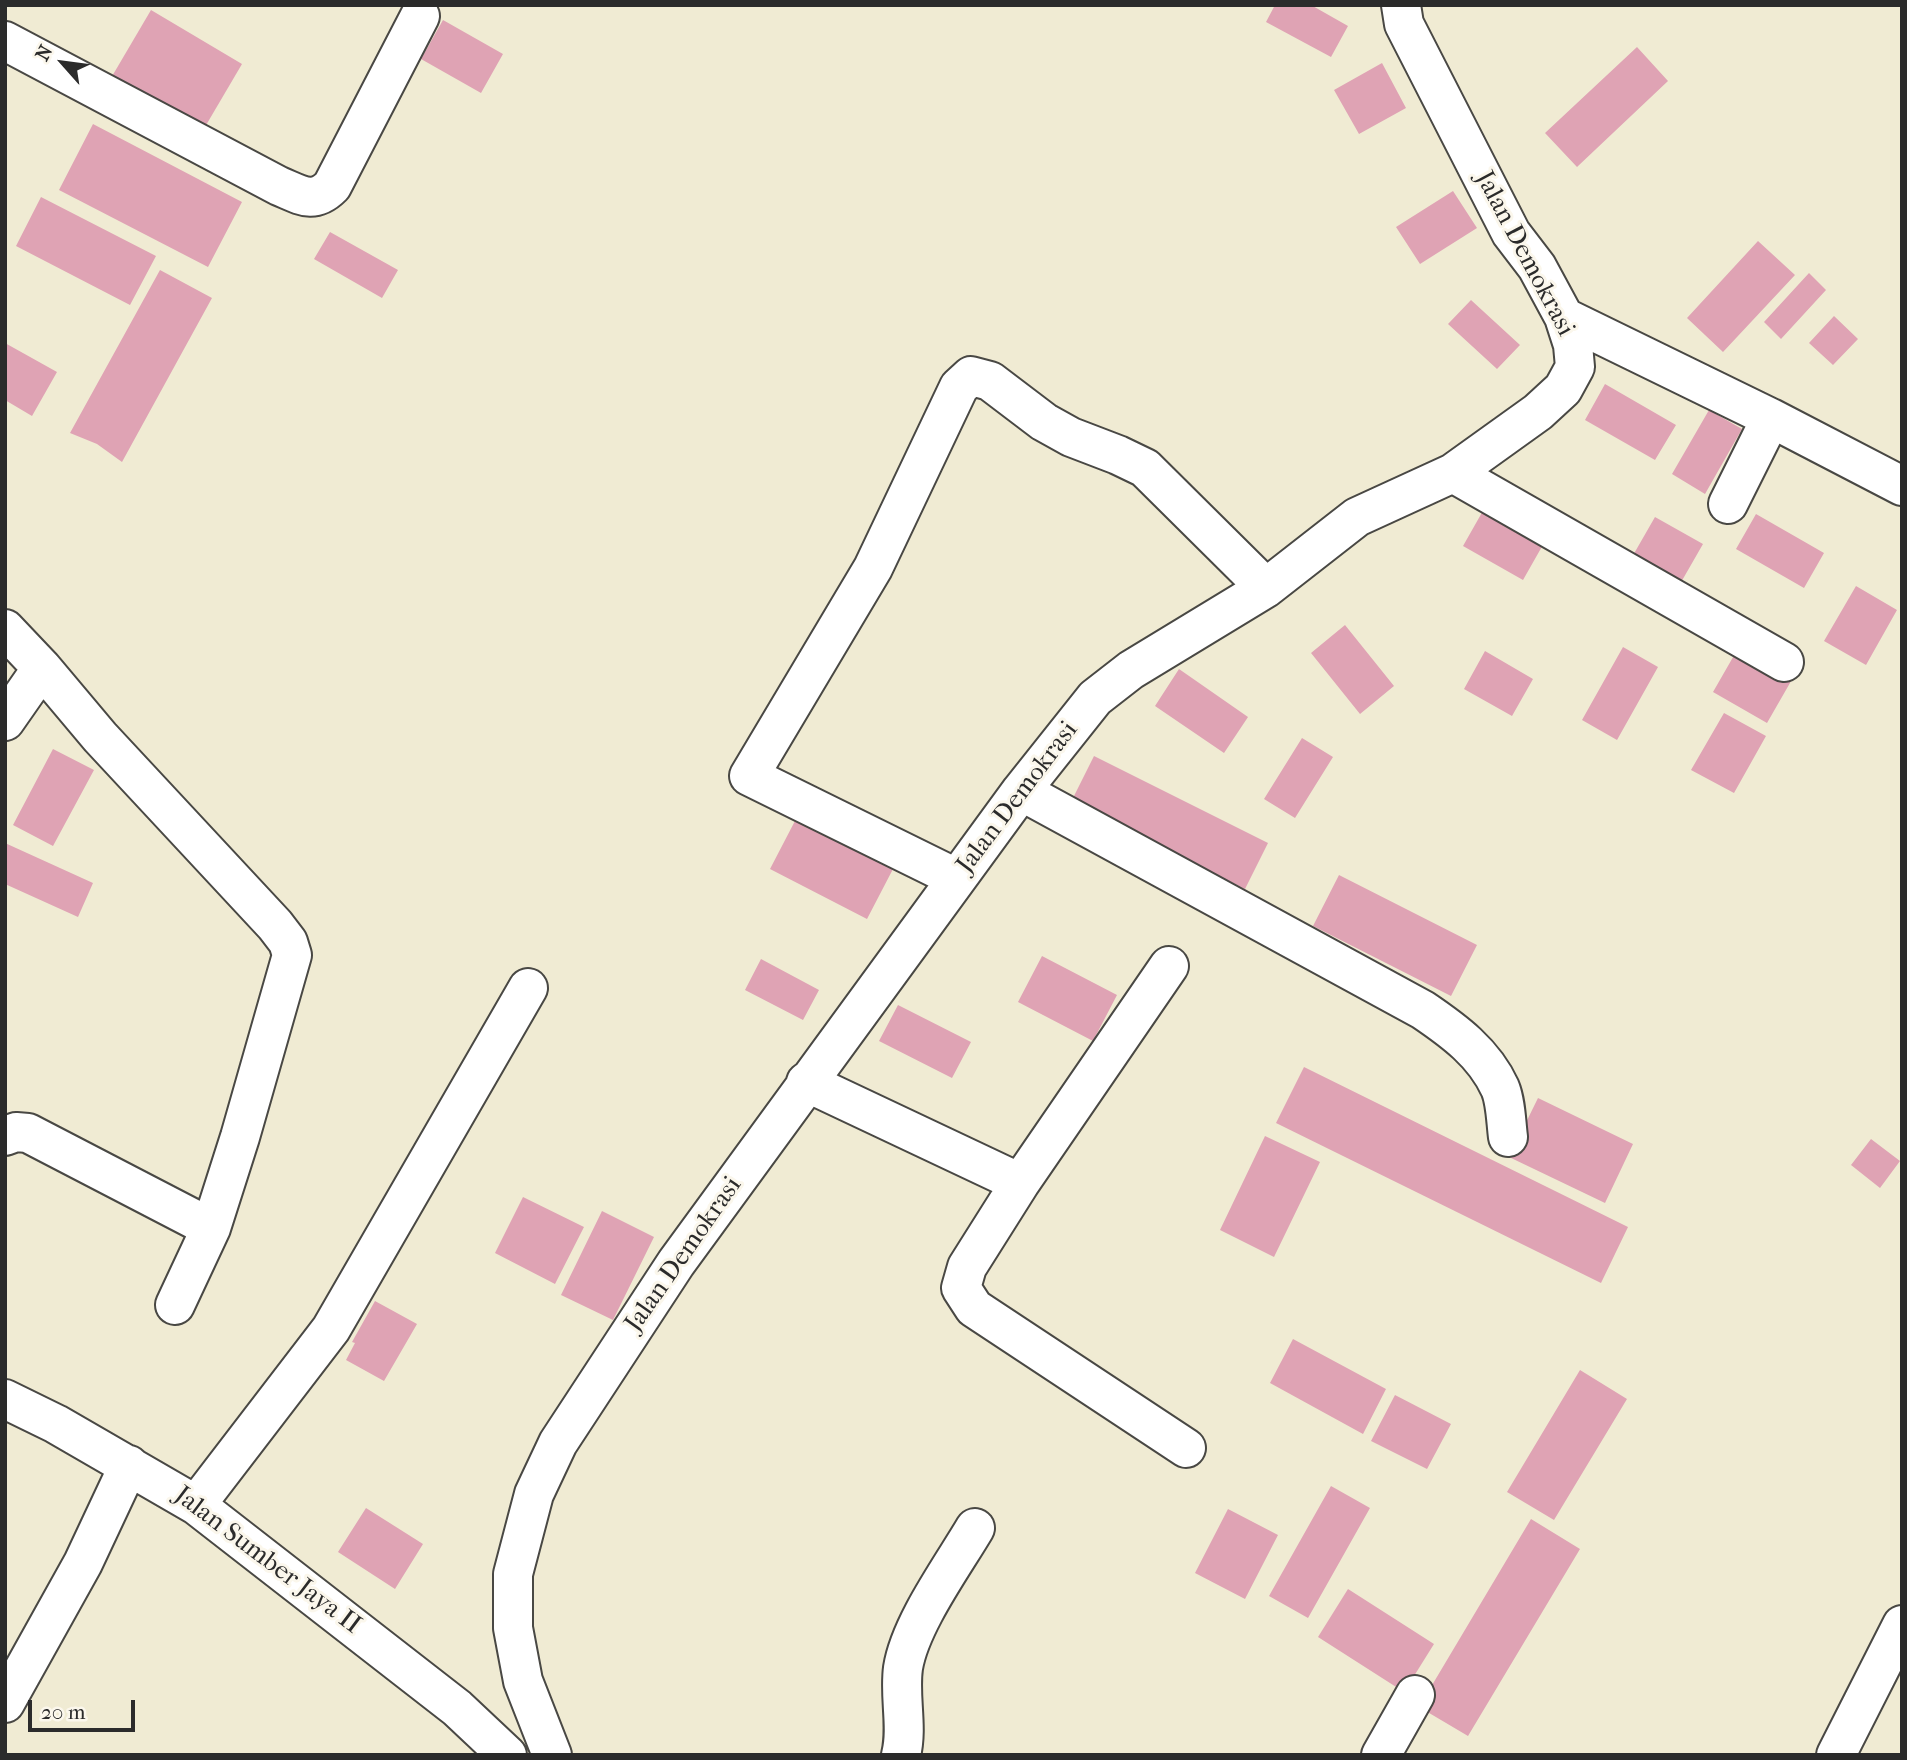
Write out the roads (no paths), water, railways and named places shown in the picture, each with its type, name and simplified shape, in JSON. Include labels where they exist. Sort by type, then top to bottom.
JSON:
[{"type":"street","name":"Jalan Demokrasi","points":[[552,1755],[523,1681],[513,1628],[513,1574],[534,1494],[558,1443],[676,1263],[956,878],[1095,698],[1131,670],[1266,588],[1357,517],[1453,473],[1538,412],[1563,389],[1575,368],[1573,345],[1564,317],[1537,267],[1511,233],[1405,24],[1401,5]]},
{"type":"street","points":[[5,41],[279,186],[313,198],[323,195],[332,186],[420,16]]},
{"type":"street","points":[[1564,317],[1771,418],[1902,486]]},
{"type":"street","points":[[956,878],[749,776],[873,568],[959,387],[971,376],[990,382],[1015,402],[1062,432],[1144,468],[1266,588]]},
{"type":"street","points":[[1728,504],[1771,418]]},
{"type":"street","points":[[1453,473],[1784,662]]},
{"type":"street","points":[[5,629],[100,737],[275,925],[288,942],[292,954],[283,993],[211,1228],[174,1305]]},
{"type":"street","points":[[5,721],[41,668]]},
{"type":"street","points":[[1021,791],[1423,1010],[1461,1036],[1486,1064],[1501,1090],[1508,1137]]},
{"type":"street","points":[[1169,966],[1020,1183],[967,1267],[961,1288],[974,1308],[1186,1448]]},
{"type":"street","points":[[195,1504],[331,1329],[528,988]]},
{"type":"street","points":[[806,1082],[1020,1183]]},
{"type":"street","points":[[5,1136],[16,1132],[28,1133],[211,1228]]},
{"type":"street","name":"Jalan Sumber Jaya II","points":[[5,1399],[56,1424],[195,1504],[457,1708],[507,1755]]},
{"type":"street","points":[[5,1703],[83,1563],[129,1465]]},
{"type":"street","points":[[901,1755],[905,1741],[903,1675],[912,1641],[927,1609],[975,1528]]},
{"type":"street","points":[[1836,1755],[1902,1625]]},
{"type":"street","points":[[1381,1755],[1415,1695]]}]
